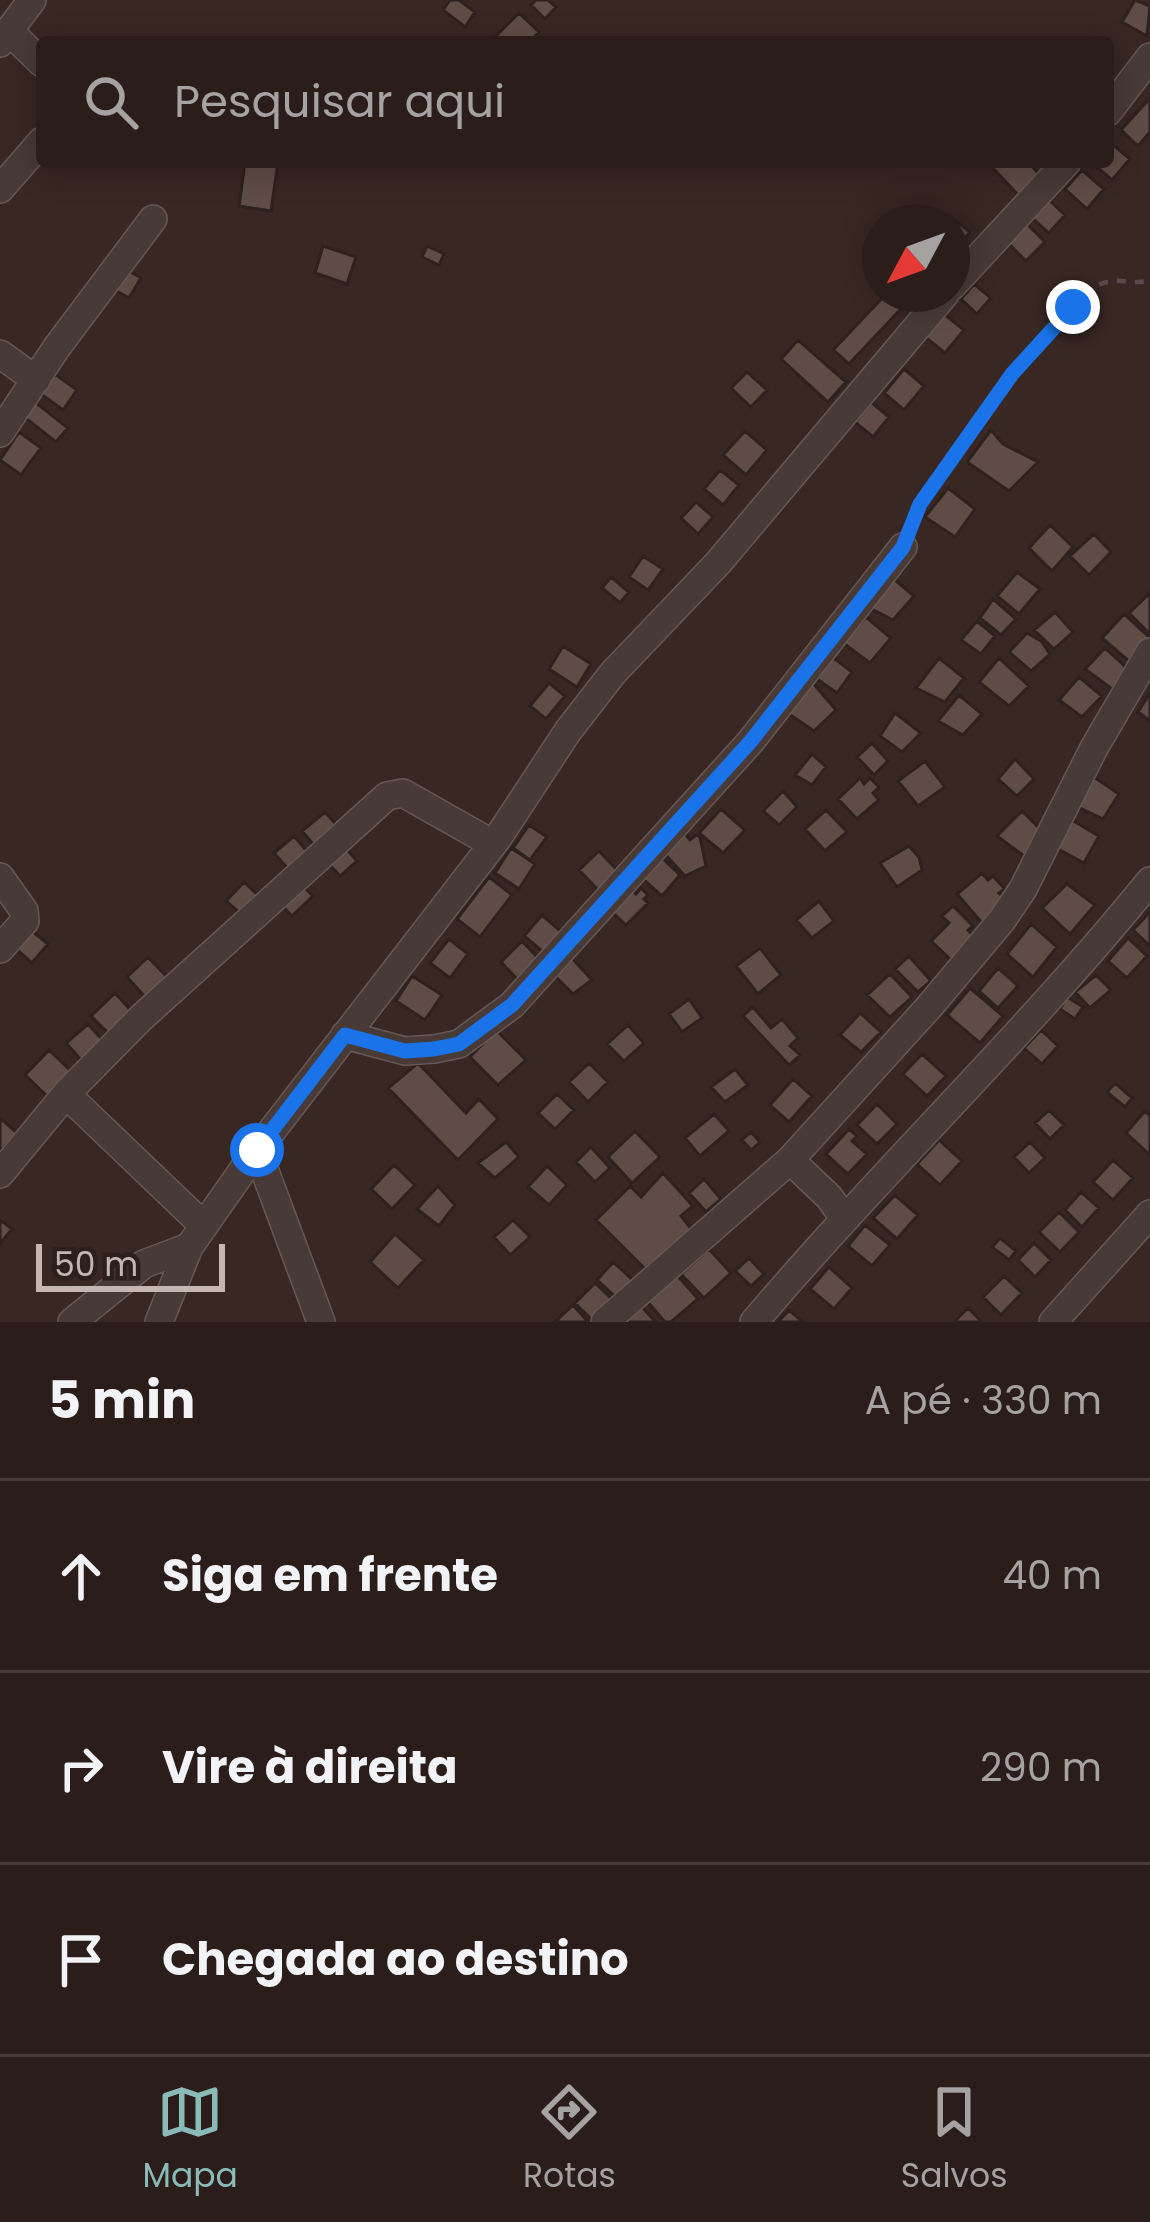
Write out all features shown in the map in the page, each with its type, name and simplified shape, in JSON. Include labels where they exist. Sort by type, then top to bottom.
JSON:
[{"type":"street","points":[[32,0],[5,38],[36,59]]},
{"type":"street","points":[[1114,104],[1150,56]]},
{"type":"street","points":[[0,189],[36,148]]},
{"type":"street","points":[[970,267],[1061,168]]},
{"type":"street","points":[[0,433],[153,219]]},
{"type":"street","points":[[159,1322],[196,1236],[493,844],[568,731],[613,673],[718,563],[930,312]]},
{"type":"street","points":[[0,354],[36,380]]},
{"type":"street","points":[[345,1035],[405,1051],[434,1049],[459,1044],[512,1005],[751,741],[903,547]]},
{"type":"street","points":[[605,1322],[790,1160],[1002,920],[1150,652]]},
{"type":"street","points":[[0,1174],[66,1094],[141,1018],[387,796],[403,793],[493,844]]},
{"type":"street","points":[[0,877],[26,921],[0,949]]},
{"type":"street","points":[[754,1322],[844,1218],[1043,1006],[1150,881]]},
{"type":"street","points":[[66,1094],[196,1236]]},
{"type":"street","points":[[257,1150],[321,1322]]},
{"type":"street","points":[[790,1160],[829,1196],[844,1218]]},
{"type":"street","points":[[1053,1322],[1150,1214]]},
{"type":"street","points":[[72,1322],[144,1264],[196,1236]]},
{"type":"path","points":[[903,547],[920,504],[946,466],[1012,374],[1073,307],[1096,286],[1120,279],[1137,284],[1150,280]]},
{"type":"building","points":[[450,0],[459,0],[475,12],[465,27],[443,10]]},
{"type":"building","points":[[548,0],[556,7],[545,19],[531,5]]},
{"type":"building","points":[[1135,0],[1150,6],[1147,36],[1122,22]]},
{"type":"building","points":[[519,13],[539,32],[535,36],[496,36]]},
{"type":"building","points":[[1150,98],[1150,132],[1138,146],[1121,130]]},
{"type":"building","points":[[1114,145],[1130,159],[1112,180],[1098,168],[1114,168]]},
{"type":"building","points":[[244,168],[277,168],[271,211],[239,206]]},
{"type":"building","points":[[993,168],[1034,168],[1041,176],[1019,196]]},
{"type":"building","points":[[1082,170],[1104,189],[1087,209],[1065,189]]},
{"type":"building","points":[[1048,199],[1065,215],[1049,233],[1031,217]]},
{"type":"building","points":[[1026,223],[1045,242],[1026,261],[1007,242]]},
{"type":"building","points":[[323,246],[356,257],[347,284],[315,273]]},
{"type":"building","points":[[427,246],[444,254],[439,265],[422,257]]},
{"type":"building","points":[[126,269],[141,278],[129,298],[113,289]]},
{"type":"building","points":[[974,284],[991,298],[977,314],[970,307]]},
{"type":"building","points":[[869,312],[898,312],[849,364],[833,350]]},
{"type":"building","points":[[944,314],[964,330],[945,353],[925,337]]},
{"type":"building","points":[[798,340],[846,382],[828,402],[781,359]]},
{"type":"building","points":[[904,369],[924,386],[904,410],[884,393]]},
{"type":"building","points":[[747,372],[767,390],[751,407],[731,388]]},
{"type":"building","points":[[55,374],[77,390],[63,410],[41,394]]},
{"type":"building","points":[[35,402],[68,428],[56,442],[23,416]]},
{"type":"building","points":[[871,402],[889,417],[873,437],[855,422]]},
{"type":"building","points":[[991,430],[1003,444],[1038,462],[1009,491],[967,462]]},
{"type":"building","points":[[745,431],[767,450],[746,475],[723,455]]},
{"type":"building","points":[[19,432],[41,448],[21,475],[0,460]]},
{"type":"building","points":[[720,470],[739,485],[723,505],[704,489]]},
{"type":"building","points":[[948,488],[975,509],[955,537],[925,517]]},
{"type":"building","points":[[696,502],[713,517],[698,534],[681,518]]},
{"type":"building","points":[[1050,525],[1073,547],[1052,571],[1029,548]]},
{"type":"building","points":[[1094,534],[1111,552],[1089,575],[1070,556]]},
{"type":"building","points":[[643,556],[663,569],[648,590],[629,577]]},
{"type":"building","points":[[1017,572],[1040,589],[1019,614],[997,596]]},
{"type":"building","points":[[888,574],[914,596],[893,620],[864,605]]},
{"type":"building","points":[[611,577],[629,592],[620,603],[602,588]]},
{"type":"building","points":[[1150,593],[1150,634],[1129,613]]},
{"type":"building","points":[[993,599],[1016,619],[1001,635],[980,618]]},
{"type":"building","points":[[1055,612],[1073,632],[1054,649],[1034,630]]},
{"type":"building","points":[[1124,614],[1150,638],[1131,663],[1102,638]]},
{"type":"building","points":[[866,617],[891,638],[870,663],[843,643]]},
{"type":"building","points":[[977,621],[995,636],[981,654],[961,640]]},
{"type":"building","points":[[1027,633],[1050,654],[1031,671],[1009,652]]},
{"type":"building","points":[[563,646],[591,664],[577,687],[549,669]]},
{"type":"building","points":[[1105,648],[1129,670],[1112,689],[1085,669]]},
{"type":"building","points":[[831,656],[852,672],[837,693],[817,679]]},
{"type":"building","points":[[939,658],[964,678],[945,702],[916,688]]},
{"type":"building","points":[[999,658],[1029,686],[1009,706],[979,682]]},
{"type":"building","points":[[1079,677],[1102,696],[1082,717],[1059,700]]},
{"type":"building","points":[[812,682],[836,710],[814,731],[786,712]]},
{"type":"building","points":[[549,683],[565,696],[546,719],[530,706]]},
{"type":"building","points":[[1150,693],[1150,721],[1138,712]]},
{"type":"building","points":[[959,695],[982,714],[963,735],[938,721]]},
{"type":"building","points":[[895,713],[921,733],[902,752],[880,736]]},
{"type":"building","points":[[872,743],[888,761],[874,775],[857,757]]},
{"type":"building","points":[[812,754],[826,767],[812,785],[795,775]]},
{"type":"building","points":[[1015,759],[1034,779],[1017,796],[998,779]]},
{"type":"building","points":[[925,761],[945,787],[918,806],[898,781]]},
{"type":"building","points":[[1094,777],[1119,794],[1103,819],[1076,806]]},
{"type":"building","points":[[860,778],[864,784],[870,778],[879,787],[873,793],[879,800],[857,819],[838,799]]},
{"type":"building","points":[[783,791],[797,807],[779,825],[763,811]]},
{"type":"building","points":[[721,809],[745,830],[723,853],[699,833]]},
{"type":"building","points":[[826,810],[847,832],[825,851],[805,829]]},
{"type":"building","points":[[1022,811],[1045,834],[1025,857],[997,836]]},
{"type":"building","points":[[325,812],[341,830],[318,850],[302,831]]},
{"type":"building","points":[[1072,820],[1099,836],[1084,863],[1056,848]]},
{"type":"building","points":[[529,825],[547,837],[530,860],[513,848]]},
{"type":"building","points":[[684,833],[690,840],[700,837],[706,866],[685,876],[663,852]]},
{"type":"building","points":[[294,836],[310,855],[290,871],[274,853]]},
{"type":"building","points":[[909,846],[922,870],[897,887],[880,863]]},
{"type":"building","points":[[345,847],[357,861],[340,876],[328,863]]},
{"type":"building","points":[[511,848],[535,864],[519,889],[495,873]]},
{"type":"building","points":[[599,851],[619,872],[599,891],[579,870]]},
{"type":"building","points":[[660,856],[680,875],[662,896],[641,877]]},
{"type":"building","points":[[982,873],[988,880],[993,876],[1005,889],[999,893],[1008,903],[983,924],[957,894]]},
{"type":"building","points":[[489,877],[512,895],[480,937],[457,919]]},
{"type":"building","points":[[244,882],[260,897],[242,915],[226,901]]},
{"type":"building","points":[[300,883],[313,896],[292,916],[279,903]]},
{"type":"building","points":[[1067,884],[1095,905],[1070,934],[1042,908]]},
{"type":"building","points":[[641,888],[648,903],[626,925],[611,911],[632,890],[636,894]]},
{"type":"building","points":[[819,901],[834,921],[812,938],[796,920]]},
{"type":"building","points":[[953,906],[973,926],[968,930],[974,936],[951,960],[931,941],[949,923],[942,916]]},
{"type":"building","points":[[1150,912],[1150,946],[1133,930]]},
{"type":"building","points":[[542,915],[565,935],[547,955],[524,936]]},
{"type":"building","points":[[1031,924],[1057,947],[1033,977],[1007,954]]},
{"type":"building","points":[[32,931],[48,944],[32,963],[17,950]]},
{"type":"building","points":[[1128,938],[1147,956],[1127,978],[1108,961]]},
{"type":"building","points":[[449,939],[468,954],[450,978],[430,963]]},
{"type":"building","points":[[522,941],[541,961],[519,981],[501,962]]},
{"type":"building","points":[[760,948],[781,975],[758,994],[736,966]]},
{"type":"building","points":[[569,955],[592,980],[573,994],[552,973]]},
{"type":"building","points":[[909,956],[931,981],[918,992],[895,969]]},
{"type":"building","points":[[148,957],[168,978],[146,998],[127,977]]},
{"type":"building","points":[[998,968],[1018,986],[998,1008],[979,991]]},
{"type":"building","points":[[890,974],[912,997],[890,1017],[867,995]]},
{"type":"building","points":[[1096,975],[1111,990],[1090,1008],[1075,992]]},
{"type":"building","points":[[412,976],[442,995],[425,1020],[396,1001]]},
{"type":"building","points":[[970,988],[1003,1016],[980,1043],[947,1015]]},
{"type":"building","points":[[115,993],[135,1015],[112,1037],[91,1016]]},
{"type":"building","points":[[1067,997],[1083,1007],[1075,1019],[1060,1009]]},
{"type":"building","points":[[689,999],[702,1018],[682,1032],[669,1014]]},
{"type":"building","points":[[753,1007],[771,1028],[782,1019],[798,1038],[790,1046],[800,1055],[789,1065],[743,1016]]},
{"type":"building","points":[[860,1013],[881,1032],[861,1052],[840,1035]]},
{"type":"building","points":[[88,1024],[105,1043],[83,1062],[66,1043]]},
{"type":"building","points":[[628,1025],[644,1043],[624,1061],[607,1044]]},
{"type":"building","points":[[496,1030],[526,1060],[498,1085],[470,1057]]},
{"type":"building","points":[[1041,1030],[1058,1046],[1042,1064],[1024,1048]]},
{"type":"building","points":[[49,1050],[73,1073],[49,1098],[25,1075]]},
{"type":"building","points":[[922,1054],[946,1076],[927,1096],[903,1074]]},
{"type":"building","points":[[418,1063],[466,1113],[479,1099],[498,1119],[458,1160],[388,1088]]},
{"type":"building","points":[[589,1063],[608,1082],[588,1102],[569,1082]]},
{"type":"building","points":[[735,1069],[748,1085],[725,1102],[711,1087]]},
{"type":"building","points":[[793,1079],[812,1096],[789,1122],[770,1105]]},
{"type":"building","points":[[1115,1083],[1132,1098],[1125,1107],[1107,1092]]},
{"type":"building","points":[[557,1094],[574,1110],[555,1129],[538,1113]]},
{"type":"building","points":[[877,1104],[897,1124],[877,1144],[857,1125]]},
{"type":"building","points":[[1049,1110],[1064,1125],[1050,1139],[1035,1123]]},
{"type":"building","points":[[1145,1111],[1150,1116],[1150,1155],[1126,1133]]},
{"type":"building","points":[[714,1114],[729,1131],[700,1156],[685,1138]]},
{"type":"building","points":[[0,1118],[17,1133],[0,1152]]},
{"type":"building","points":[[849,1129],[857,1136],[852,1141],[867,1154],[848,1174],[826,1154]]},
{"type":"building","points":[[635,1131],[660,1157],[632,1183],[608,1157]]},
{"type":"building","points":[[751,1132],[760,1142],[751,1150],[742,1140]]},
{"type":"building","points":[[939,1140],[962,1161],[940,1185],[917,1164]]},
{"type":"building","points":[[506,1142],[519,1157],[495,1178],[478,1163]]},
{"type":"building","points":[[1030,1142],[1045,1158],[1029,1173],[1014,1157]]},
{"type":"building","points":[[591,1147],[610,1168],[595,1182],[576,1162]]},
{"type":"building","points":[[1113,1160],[1133,1178],[1113,1200],[1093,1182]]},
{"type":"building","points":[[394,1165],[415,1185],[392,1209],[371,1189]]},
{"type":"building","points":[[547,1166],[567,1185],[549,1205],[528,1187]]},
{"type":"building","points":[[663,1173],[693,1206],[681,1216],[693,1231],[647,1271],[596,1220],[630,1186],[641,1197]]},
{"type":"building","points":[[704,1179],[721,1199],[706,1212],[689,1193]]},
{"type":"building","points":[[438,1186],[455,1205],[439,1226],[417,1209]]},
{"type":"building","points":[[1081,1192],[1099,1208],[1082,1227],[1065,1210]]},
{"type":"building","points":[[895,1195],[918,1215],[897,1239],[873,1218]]},
{"type":"building","points":[[1059,1212],[1079,1232],[1060,1252],[1039,1232]]},
{"type":"building","points":[[0,1220],[12,1229],[0,1244]]},
{"type":"building","points":[[513,1220],[530,1237],[510,1255],[494,1237]]},
{"type":"building","points":[[865,1225],[890,1245],[872,1266],[848,1246]]},
{"type":"building","points":[[395,1234],[424,1260],[398,1288],[370,1262]]},
{"type":"building","points":[[1000,1238],[1016,1251],[1009,1260],[992,1247]]},
{"type":"building","points":[[1034,1243],[1051,1260],[1035,1277],[1018,1260]]},
{"type":"building","points":[[709,1249],[731,1273],[704,1298],[681,1274]]},
{"type":"building","points":[[749,1258],[764,1274],[751,1286],[735,1271]]},
{"type":"building","points":[[613,1262],[634,1281],[618,1299],[597,1280]]},
{"type":"building","points":[[829,1267],[852,1288],[834,1309],[810,1289]]},
{"type":"building","points":[[676,1274],[698,1299],[665,1322],[646,1300]]},
{"type":"building","points":[[1004,1276],[1022,1293],[1001,1315],[983,1297]]},
{"type":"building","points":[[595,1283],[614,1301],[594,1322],[575,1303]]},
{"type":"building","points":[[639,1304],[656,1322],[620,1322]]},
{"type":"building","points":[[573,1305],[588,1322],[555,1322]]},
{"type":"building","points":[[968,1308],[982,1322],[954,1322]]},
{"type":"building","points":[[789,1310],[803,1322],[778,1322]]},
{"type":"route","points":[[257,1150],[345,1035],[405,1051],[434,1049],[459,1044],[512,1005],[751,741],[903,547],[920,504],[1012,374],[1073,307]]}]
